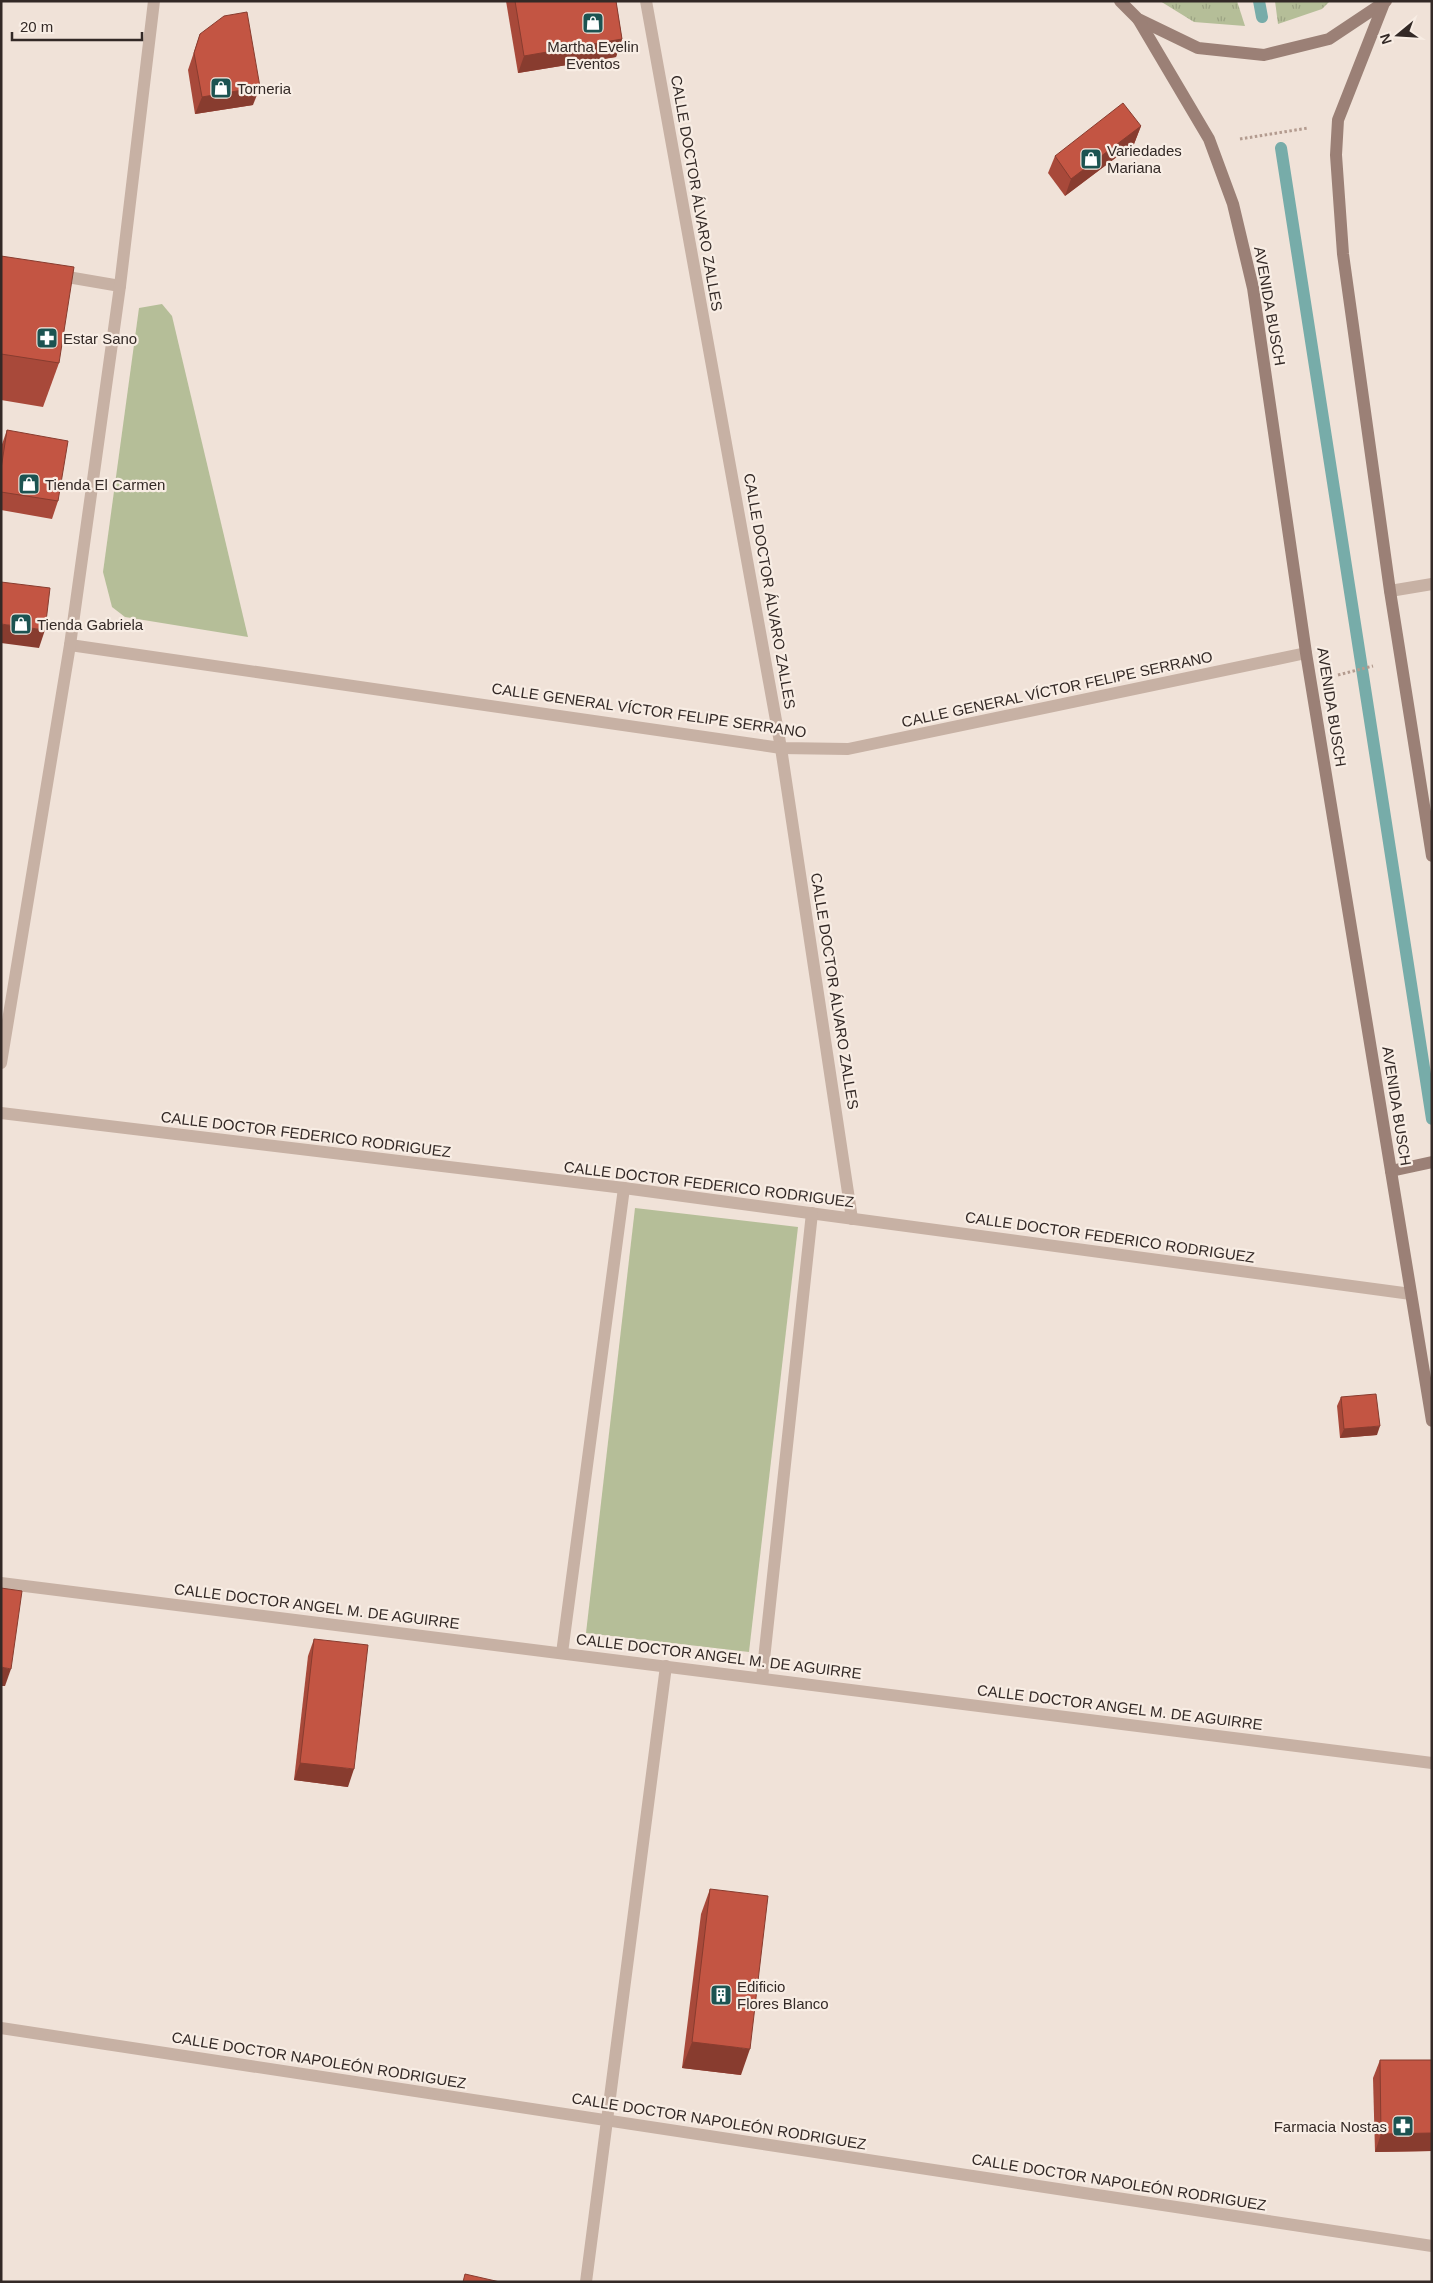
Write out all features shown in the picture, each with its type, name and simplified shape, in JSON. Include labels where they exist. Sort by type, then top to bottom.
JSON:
[{"type":"main road","points":[[1120,1],[1138,18],[1198,48],[1264,55],[1329,39],[1385,2]]},
{"type":"main road","points":[[1385,2],[1338,120],[1336,156],[1343,254],[1390,591],[1432,856]]},
{"type":"main road","name":"AVENIDA BUSCH","points":[[1138,18],[1210,139],[1233,204],[1253,288],[1306,653],[1395,1170],[1411,1294],[1432,1421]]},
{"type":"main road","points":[[1395,1170],[1432,1162]]},
{"type":"street","points":[[1,1063],[70,645],[120,286],[154,1]]},
{"type":"street","name":"CALLE DOCTOR ÁLVARO ZALLES","points":[[646,1],[782,748],[852,1219]]},
{"type":"street","points":[[47,273],[120,286]]},
{"type":"street","points":[[1390,591],[1432,584]]},
{"type":"street","name":"CALLE GENERAL VÍCTOR FELIPE SERRANO","points":[[70,645],[782,748],[848,749],[1306,653]]},
{"type":"street","name":"CALLE DOCTOR FEDERICO RODRIGUEZ","points":[[1,1113],[624,1188],[1411,1294]]},
{"type":"street","points":[[562,1653],[624,1188]]},
{"type":"street","points":[[762,1678],[812,1213]]},
{"type":"street","name":"CALLE DOCTOR ANGEL M. DE AGUIRRE","points":[[1,1583],[1432,1762]]},
{"type":"street","points":[[586,2282],[666,1666]]},
{"type":"street","name":"CALLE DOCTOR NAPOLEÓN RODRIGUEZ","points":[[1,2028],[1432,2246]]},
{"type":"path","points":[[1210,139],[1249,139],[1338,120]]},
{"type":"path","points":[[1332,677],[1377,665]]},
{"type":"green space","points":[[1160,1],[1237,1],[1245,26],[1194,22]]},
{"type":"green space","points":[[1275,1],[1330,1],[1322,9],[1278,24]]},
{"type":"green space","points":[[162,304],[172,316],[248,637],[125,617],[112,607],[103,572],[139,308]]},
{"type":"green space","points":[[635,1208],[798,1227],[749,1652],[586,1633]]},
{"type":"building","points":[[515,1],[616,1],[622,39],[524,56]]},
{"type":"building","name":"Torneria","points":[[247,12],[260,87],[202,97],[194,53],[200,34],[224,16]]},
{"type":"building","points":[[1123,103],[1141,126],[1071,179],[1055,156]]},
{"type":"building","points":[[1,256],[74,267],[59,363],[1,354]]},
{"type":"building","name":"Tienda El Carmen","points":[[7,430],[68,441],[58,501],[1,492],[1,469]]},
{"type":"building","points":[[1,582],[50,588],[45,630],[1,624]]},
{"type":"building","points":[[1376,1394],[1380,1426],[1344,1429],[1341,1397]]},
{"type":"building","points":[[1,1588],[22,1591],[11,1669],[1,1667]]},
{"type":"building","points":[[314,1639],[368,1645],[354,1769],[300,1763]]},
{"type":"building","name":"Edificio Flores Blanco","points":[[710,1889],[768,1896],[750,2049],[692,2042]]},
{"type":"building","name":"Farmacia Nostas","points":[[1380,2060],[1432,2060],[1432,2133],[1381,2134]]},
{"type":"building","points":[[465,2274],[500,2282],[463,2282]]},
{"type":"waterway","points":[[1259,1],[1262,17]]},
{"type":"waterway","points":[[1281,148],[1432,1119]]},
{"type":"place","name":"Martha Evelin Eventos","points":[[593,23]]},
{"type":"place","name":"Torneria","points":[[221,88]]},
{"type":"place","name":"Variedades Mariana","points":[[1091,159]]},
{"type":"place","name":"Estar Sano","points":[[47,338]]},
{"type":"place","name":"Tienda El Carmen","points":[[29,484]]},
{"type":"place","name":"Tienda Gabriela","points":[[21,624]]},
{"type":"place","name":"Edificio Flores Blanco","points":[[721,1995]]},
{"type":"place","name":"Farmacia Nostas","points":[[1403,2126]]}]
